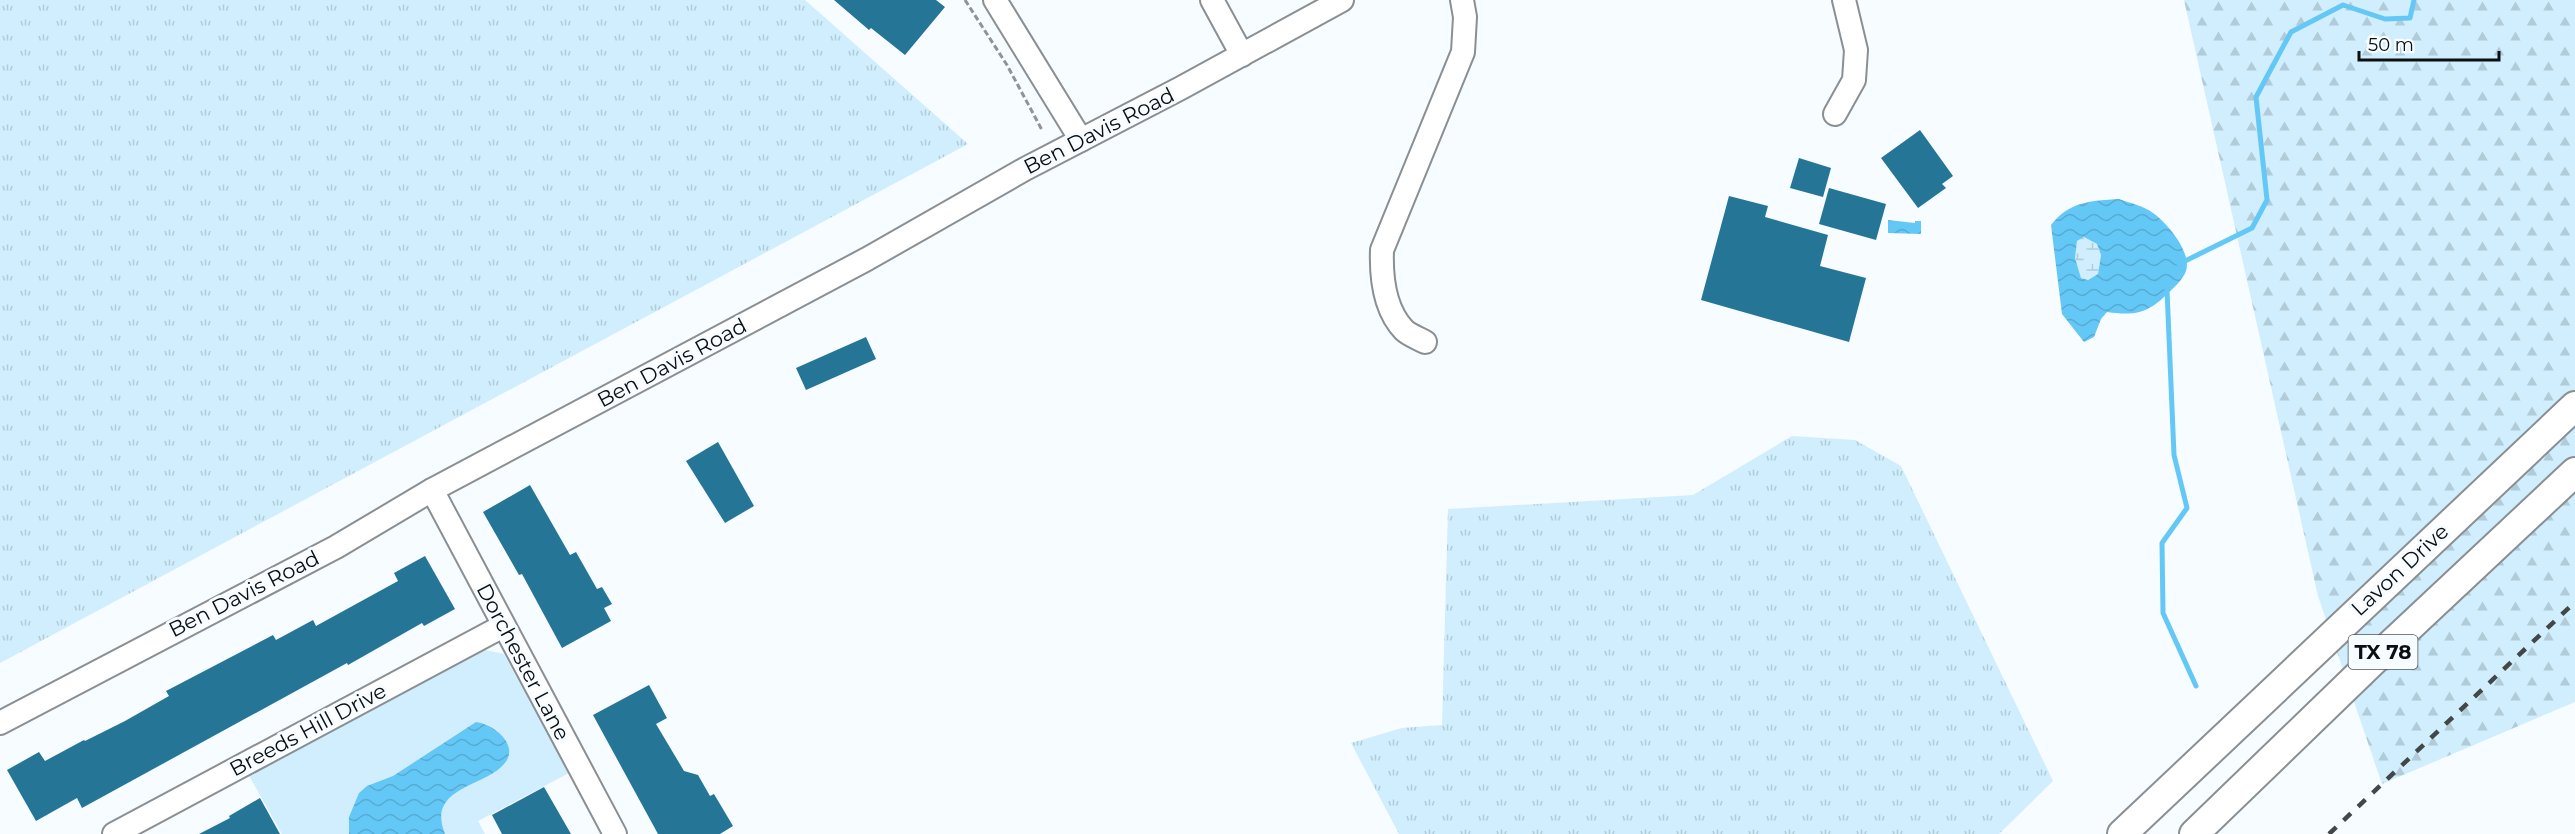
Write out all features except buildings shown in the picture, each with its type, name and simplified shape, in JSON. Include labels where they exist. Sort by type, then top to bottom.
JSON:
[{"type":"main road","name":"Lavon Drive","points":[[2122,834],[2575,406]]},
{"type":"main road","name":"TX 78","points":[[2194,834],[2370,664],[2575,472]]},
{"type":"street","points":[[995,0],[1081,140]]},
{"type":"street","points":[[1212,0],[1242,55]]},
{"type":"street","name":"Ben Davis Road","points":[[0,723],[336,547],[432,490],[867,259],[1025,169],[1342,0]]},
{"type":"street","points":[[1425,342],[1405,331],[1390,308],[1381,276],[1383,250],[1463,52],[1465,16],[1462,0]]},
{"type":"street","points":[[1835,114],[1854,80],[1856,50],[1844,0]]},
{"type":"street","name":"Dorchester Lane","points":[[432,490],[615,834]]},
{"type":"street","name":"Breeds Hill Drive","points":[[114,834],[503,626]]},
{"type":"path","points":[[965,0],[1007,65],[1042,130]]},
{"type":"green space","points":[[0,0],[805,0],[968,144],[0,663]]},
{"type":"green space","points":[[2184,0],[2575,0],[2575,702],[2382,784],[2318,596]]},
{"type":"green space","points":[[2084,237],[2097,244],[2101,255],[2098,274],[2088,280],[2081,278],[2075,258],[2077,241]]},
{"type":"green space","points":[[1792,436],[1855,440],[1901,466],[2053,781],[1999,834],[1399,834],[1351,743],[1402,728],[1442,725],[1448,509],[1693,495]]},
{"type":"green space","points":[[485,650],[504,654],[569,773],[478,821],[485,834],[282,834],[248,774]]},
{"type":"water","points":[[2119,199],[2137,205],[2159,218],[2182,247],[2187,263],[2186,271],[2181,280],[2162,299],[2148,309],[2126,314],[2107,312],[2101,319],[2094,337],[2084,342],[2062,314],[2051,225],[2073,207],[2090,202]],"holes":[[[2084,237],[2097,244],[2101,255],[2098,274],[2088,280],[2081,278],[2075,258],[2077,241]]]},
{"type":"water","points":[[1888,220],[1915,223],[1915,221],[1921,221],[1921,234],[1888,233]]},
{"type":"water","points":[[476,722],[490,727],[503,737],[509,750],[508,757],[495,772],[450,797],[444,806],[441,818],[445,834],[349,834],[349,817],[359,793],[367,786],[393,776]]},
{"type":"waterway","points":[[2179,264],[2252,228],[2267,200],[2256,97],[2291,32],[2343,5],[2385,19],[2410,18],[2414,0]]},
{"type":"waterway","points":[[2167,290],[2174,455],[2187,508],[2162,543],[2163,613],[2196,686]]},
{"type":"railway","points":[[2329,834],[2575,602]]}]
